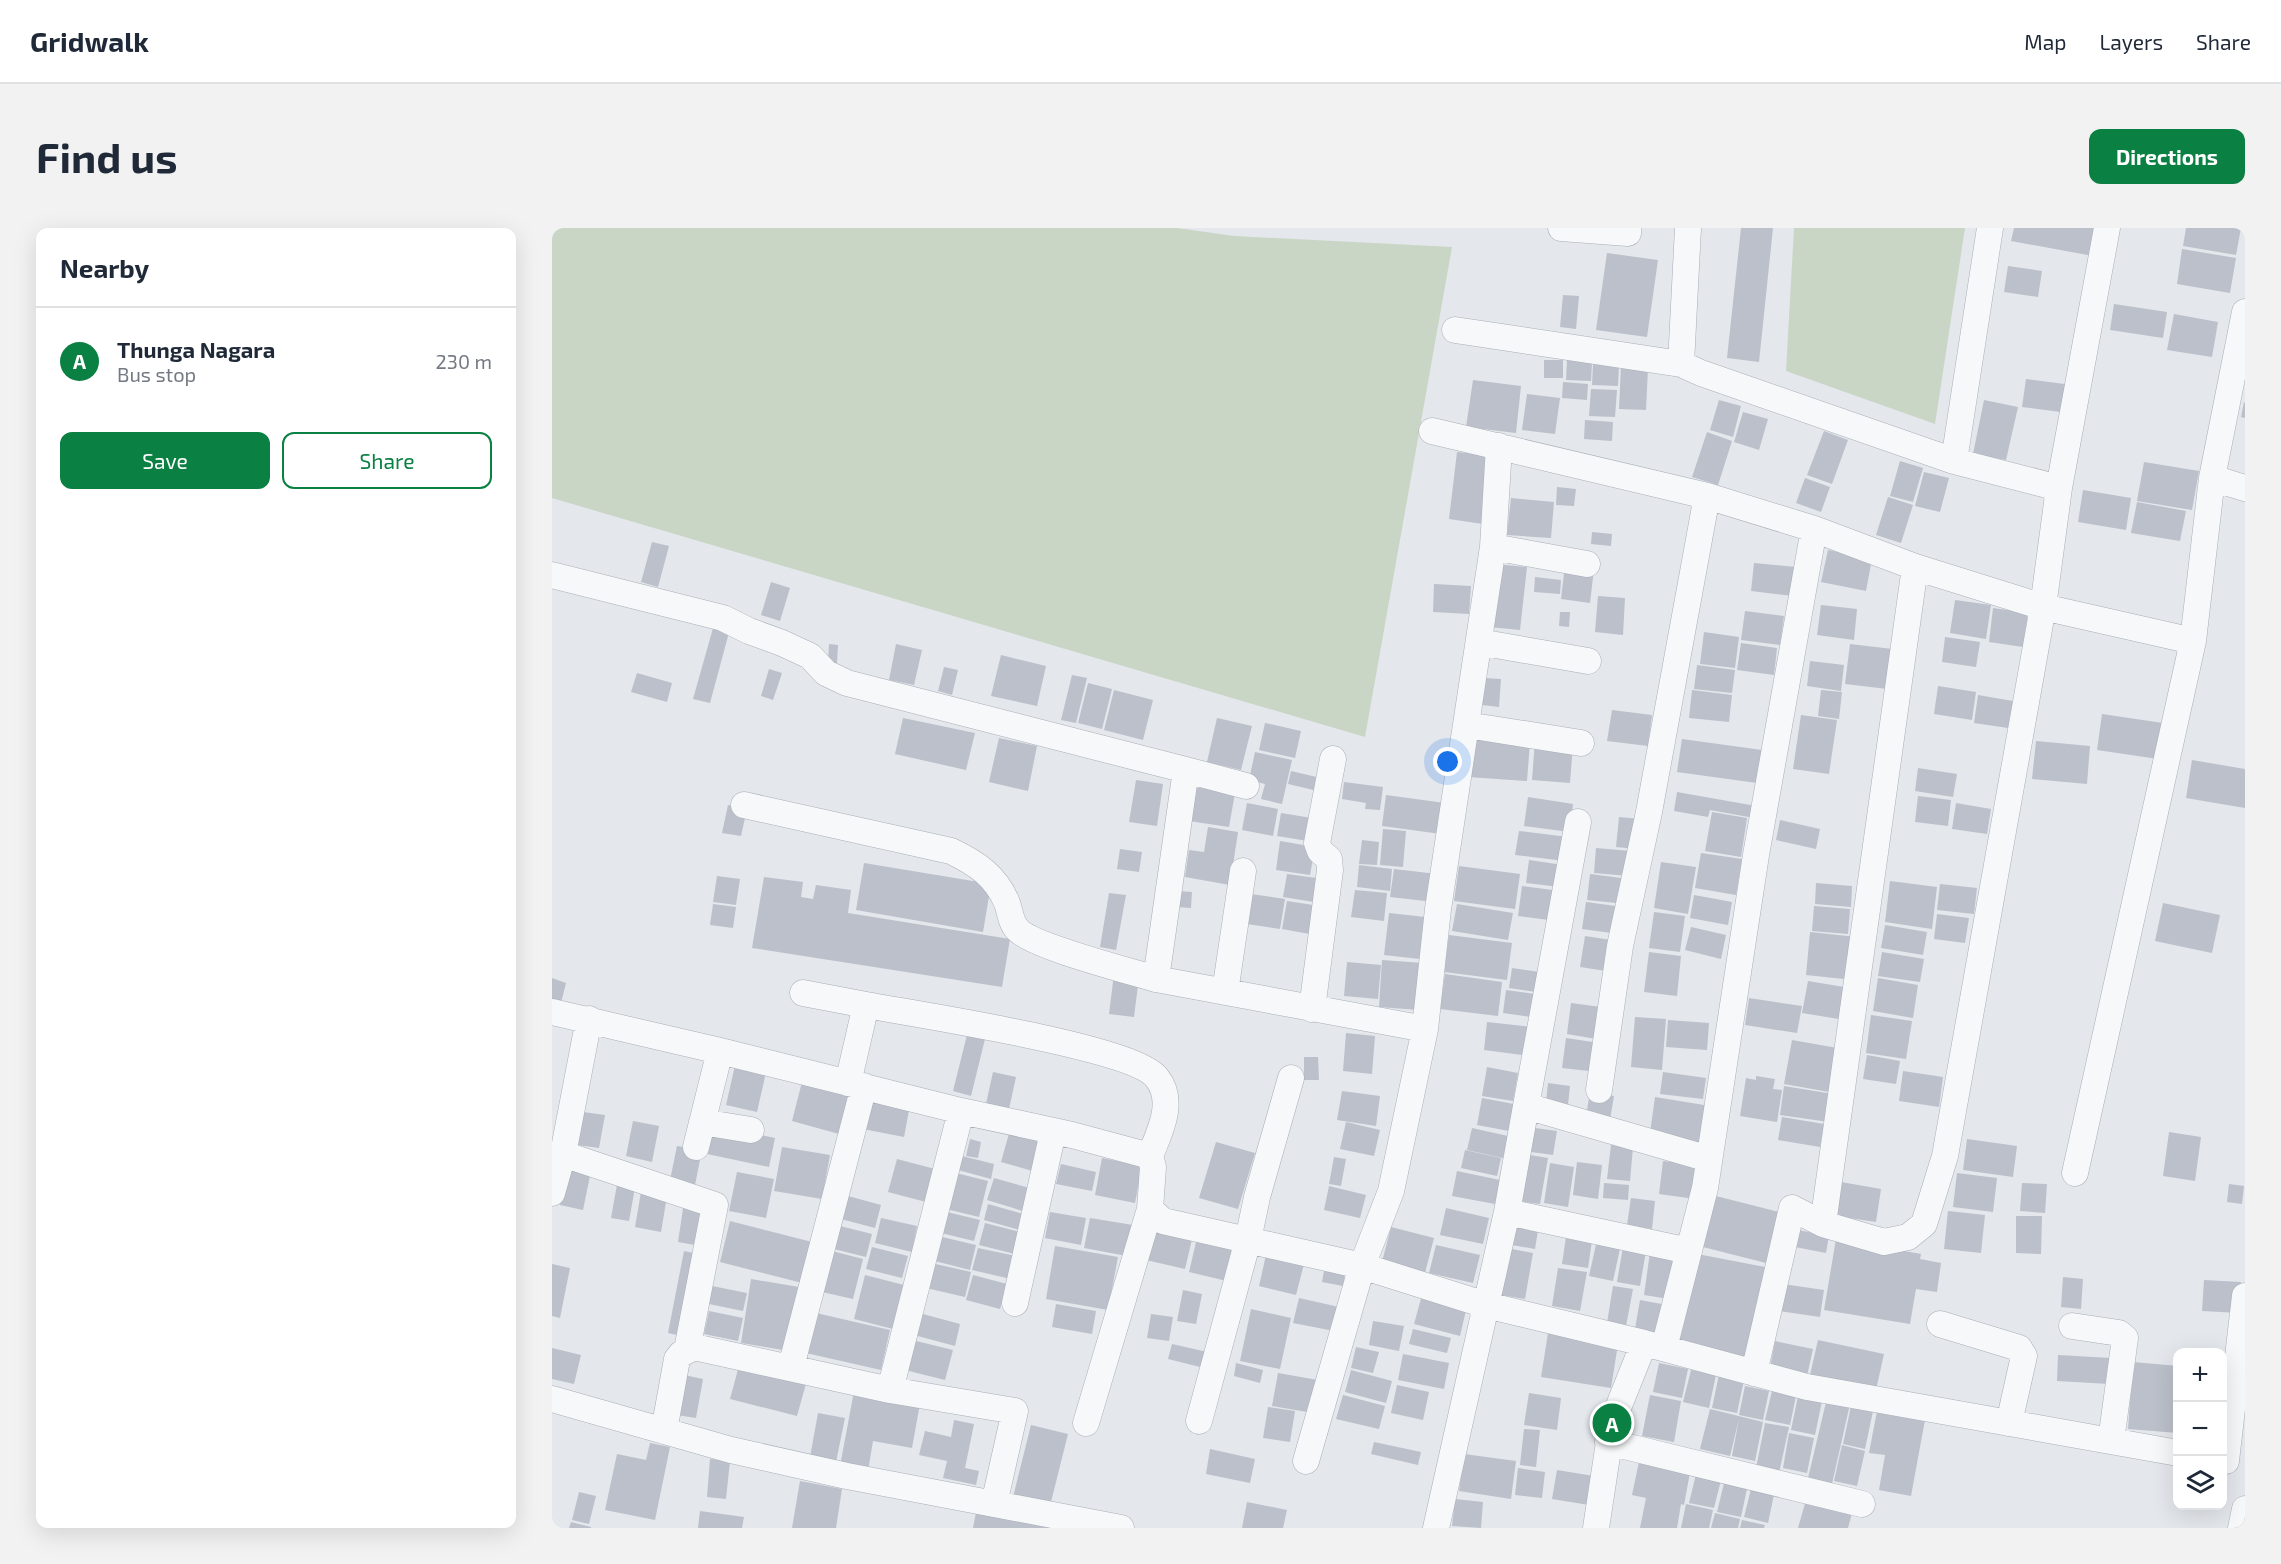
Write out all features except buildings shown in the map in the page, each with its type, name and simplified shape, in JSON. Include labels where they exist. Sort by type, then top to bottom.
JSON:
[{"type":"street","points":[[1561,228],[1628,233],[1628,228]]},
{"type":"street","points":[[1680,364],[1688,228]]},
{"type":"street","points":[[1954,461],[1990,228]]},
{"type":"street","points":[[1754,1373],[1792,1208],[1823,1224],[1884,1242],[1908,1237],[1924,1224],[1931,1206],[1945,1156],[2043,608],[2059,488],[2107,228]]},
{"type":"street","points":[[2075,1173],[2193,641],[2212,478],[2245,312]]},
{"type":"street","points":[[1455,330],[1680,364],[1954,461],[2059,488]]},
{"type":"street","points":[[1432,431],[1707,496],[1814,529],[1915,567],[2043,608],[2193,641]]},
{"type":"street","points":[[1306,1461],[1362,1266],[1391,1191],[1425,1029],[1438,909],[1493,547],[1499,446]]},
{"type":"street","points":[[2212,478],[2245,488]]},
{"type":"street","points":[[1599,1090],[1620,946],[1649,812],[1707,496]]},
{"type":"street","points":[[1596,1528],[1612,1422],[1654,1346],[1689,1251],[1705,1188],[1756,855],[1814,529]]},
{"type":"street","points":[[1493,547],[1587,564]]},
{"type":"street","points":[[1823,1224],[1915,567]]},
{"type":"street","points":[[552,575],[723,618],[748,631],[810,656],[826,673],[847,683],[1246,786]]},
{"type":"street","points":[[1479,642],[1588,661]]},
{"type":"street","points":[[1467,725],[1581,744]]},
{"type":"street","points":[[1312,1009],[1330,870],[1329,859],[1320,851],[1317,843],[1333,759]]},
{"type":"street","points":[[1156,979],[1186,770]]},
{"type":"street","points":[[744,805],[951,851],[972,861],[991,876],[1006,901],[1016,929],[1035,942],[1156,979],[1425,1029]]},
{"type":"street","points":[[1436,1528],[1508,1212],[1578,822]]},
{"type":"street","points":[[1225,992],[1243,871]]},
{"type":"street","points":[[803,993],[1064,1043],[1138,1066],[1157,1077],[1164,1095],[1166,1114],[1150,1156],[1153,1167],[1150,1209],[1086,1423]]},
{"type":"street","points":[[791,1367],[856,1085],[866,1005]]},
{"type":"street","points":[[552,1012],[1150,1156]]},
{"type":"street","points":[[552,1192],[563,1154],[588,1019]]},
{"type":"street","points":[[696,1146],[720,1051]]},
{"type":"street","points":[[1199,1421],[1248,1240],[1257,1197],[1292,1077]]},
{"type":"street","points":[[1526,1106],[1709,1160]]},
{"type":"street","points":[[890,1390],[961,1111]]},
{"type":"street","points":[[702,1122],[750,1130]]},
{"type":"street","points":[[1015,1303],[1053,1132]]},
{"type":"street","points":[[563,1154],[715,1205],[687,1350]]},
{"type":"street","points":[[1150,1209],[1163,1221],[1362,1266],[1486,1305],[1654,1346],[1807,1387],[2173,1452]]},
{"type":"street","points":[[1508,1212],[1689,1251]]},
{"type":"street","points":[[2231,1462],[2245,1296]]},
{"type":"street","points":[[1940,1324],[2019,1348],[2024,1356],[2009,1423]]},
{"type":"street","points":[[2072,1326],[2119,1333],[2126,1338],[2111,1441]]},
{"type":"street","points":[[664,1431],[677,1359],[694,1347],[890,1390],[1015,1411],[994,1504]]},
{"type":"street","points":[[552,1399],[731,1450],[848,1476],[1112,1527]]},
{"type":"street","points":[[1608,1442],[1862,1504]]},
{"type":"street","points":[[2241,1528],[2245,1509]]},
{"type":"green space","points":[[552,228],[1177,228],[1234,236],[1452,247],[1365,737],[552,498]]},
{"type":"green space","points":[[1794,228],[1965,228],[1935,424],[1786,371]]},
{"type":"place","name":"Thunga Nagara","points":[[1612,1423]]}]
